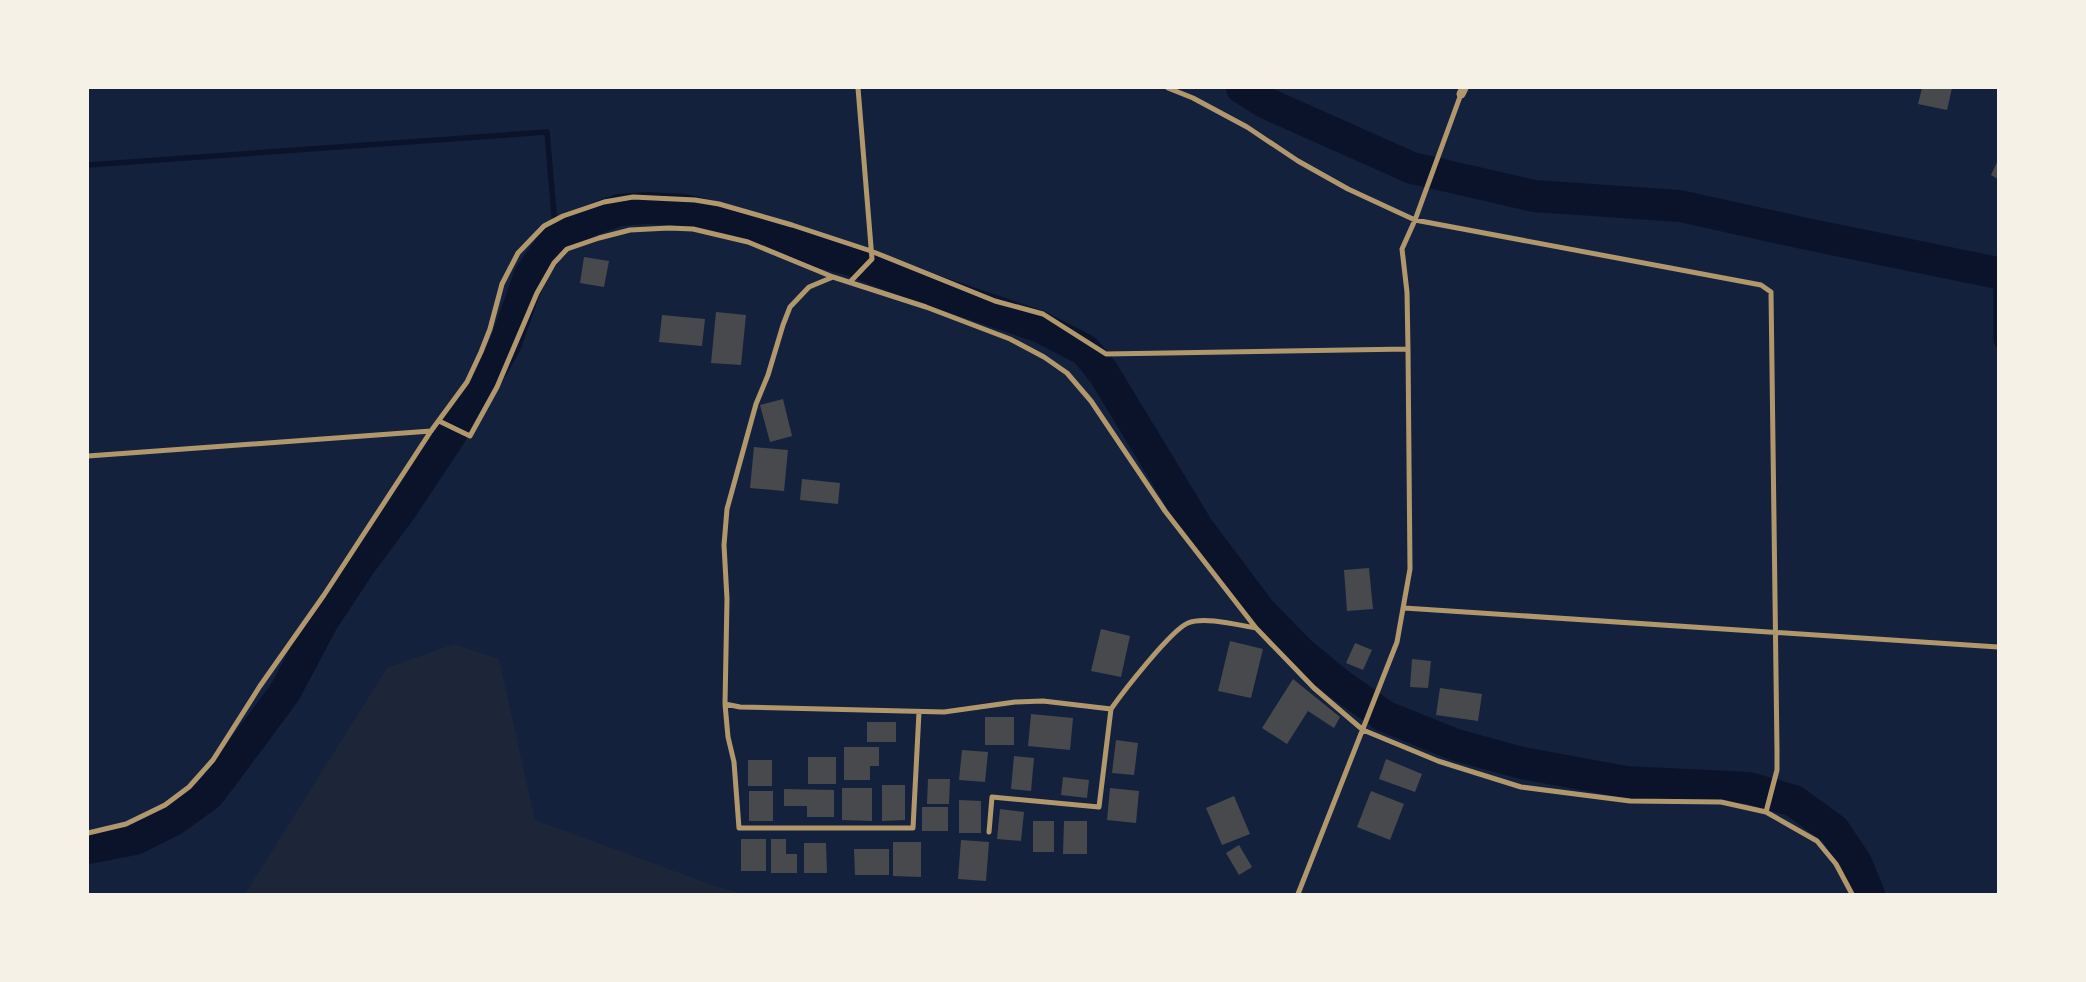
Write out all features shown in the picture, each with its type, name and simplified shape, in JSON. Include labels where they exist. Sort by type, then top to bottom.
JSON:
[{"type":"street","points":[[850,282],[872,259],[858,88]]},
{"type":"street","points":[[1168,88],[1193,98],[1247,127],[1298,161],[1348,189],[1415,220],[1761,286],[1771,292],[1776,770],[1766,812]]},
{"type":"street","points":[[1298,894],[1398,642],[1410,569],[1407,292],[1402,249],[1415,220],[1463,91]]},
{"type":"street","points":[[88,833],[126,824],[165,805],[189,787],[214,760],[260,686],[324,595],[431,431],[467,382],[482,352],[502,284],[518,253],[544,226],[563,216],[604,202],[633,197],[694,200],[783,222],[871,251],[995,301],[1043,314],[1106,354],[1408,349]]},
{"type":"street","points":[[439,421],[470,436],[496,387],[537,293],[554,263],[567,249],[630,230],[669,228],[693,229],[748,242],[832,278],[926,307],[1010,339],[1044,357],[1067,373],[1092,402],[1165,511],[1256,628],[1314,688],[1364,730],[1438,761],[1521,787],[1630,801],[1720,802],[1766,812],[1817,841],[1836,864],[1852,894]]},
{"type":"street","points":[[832,278],[809,287],[790,307],[768,375],[756,404],[729,500],[724,545],[727,599],[725,704],[728,737],[734,762],[739,828],[913,828],[919,712]]},
{"type":"street","points":[[88,456],[431,431]]},
{"type":"street","points":[[1404,608],[1998,647]]},
{"type":"street","points":[[989,832],[992,797],[1099,807],[1111,708],[1175,632],[1188,623],[1204,620],[1256,628]]},
{"type":"street","points":[[725,704],[944,712],[1015,702],[1043,701],[1111,708]]},
{"type":"shaded area","points":[[454,644],[499,659],[535,820],[715,886],[744,894],[245,894],[387,668]]},
{"type":"building","points":[[1922,88],[1952,88],[1947,110],[1918,104]]},
{"type":"building","points":[[1998,160],[1998,179],[1991,175]]},
{"type":"building","points":[[584,257],[609,261],[604,287],[580,283]]},
{"type":"building","points":[[716,312],[746,315],[741,365],[711,363]]},
{"type":"building","points":[[662,315],[705,319],[702,346],[659,342]]},
{"type":"building","points":[[783,399],[792,436],[770,442],[760,405]]},
{"type":"building","points":[[754,447],[788,450],[784,491],[750,488]]},
{"type":"building","points":[[802,479],[840,483],[838,504],[800,500]]},
{"type":"building","points":[[1369,568],[1373,609],[1347,611],[1344,570]]},
{"type":"building","points":[[1101,629],[1130,636],[1121,677],[1091,671]]},
{"type":"building","points":[[1230,641],[1263,649],[1251,698],[1218,691]]},
{"type":"building","points":[[1355,643],[1372,650],[1363,670],[1346,663]]},
{"type":"building","points":[[1412,659],[1431,661],[1428,688],[1410,687]]},
{"type":"building","points":[[1293,679],[1340,717],[1334,728],[1308,711],[1287,744],[1262,728]]},
{"type":"building","points":[[1440,688],[1482,694],[1478,721],[1436,715]]},
{"type":"building","points":[[1031,714],[1073,718],[1070,750],[1028,746]]},
{"type":"building","points":[[985,717],[1014,717],[1014,745],[985,745]]},
{"type":"building","points":[[867,722],[896,722],[896,742],[867,742]]},
{"type":"building","points":[[1116,740],[1138,743],[1134,775],[1112,773]]},
{"type":"building","points":[[844,747],[879,747],[879,766],[870,766],[870,780],[844,780]]},
{"type":"building","points":[[962,750],[988,752],[985,782],[959,780]]},
{"type":"building","points":[[1014,756],[1034,758],[1031,791],[1011,789]]},
{"type":"building","points":[[808,757],[836,757],[836,784],[808,784]]},
{"type":"building","points":[[1386,759],[1422,774],[1415,792],[1379,779]]},
{"type":"building","points":[[748,760],[772,760],[772,786],[748,786]]},
{"type":"building","points":[[1063,777],[1089,780],[1087,798],[1061,795]]},
{"type":"building","points":[[928,779],[950,779],[949,804],[927,804]]},
{"type":"building","points":[[882,785],[905,785],[905,820],[882,821]]},
{"type":"building","points":[[842,788],[872,788],[872,821],[842,820]]},
{"type":"building","points":[[1110,788],[1139,791],[1136,823],[1107,820]]},
{"type":"building","points":[[784,789],[834,790],[834,817],[807,817],[807,806],[784,806]]},
{"type":"building","points":[[749,791],[773,791],[773,821],[749,821]]},
{"type":"building","points":[[1371,791],[1404,804],[1390,840],[1357,827]]},
{"type":"building","points":[[1234,796],[1250,834],[1222,845],[1206,808]]},
{"type":"building","points":[[959,800],[981,801],[981,833],[959,833]]},
{"type":"building","points":[[922,807],[948,807],[948,831],[922,831]]},
{"type":"building","points":[[1000,809],[1024,812],[1021,841],[997,839]]},
{"type":"building","points":[[1033,821],[1054,821],[1054,852],[1033,852]]},
{"type":"building","points":[[1064,821],[1087,821],[1087,854],[1063,854]]},
{"type":"building","points":[[741,839],[766,839],[766,871],[741,871]]},
{"type":"building","points":[[771,839],[786,839],[786,854],[797,854],[797,873],[771,873]]},
{"type":"building","points":[[961,840],[989,842],[986,881],[958,879]]},
{"type":"building","points":[[893,842],[921,842],[921,877],[893,876]]},
{"type":"building","points":[[804,843],[826,843],[827,873],[804,873]]},
{"type":"building","points":[[1239,845],[1252,867],[1239,875],[1226,853]]},
{"type":"building","points":[[854,849],[889,849],[889,875],[855,875]]},
{"type":"waterway","points":[[1242,88],[1266,103],[1412,168],[1534,196],[1680,206],[1998,273]]},
{"type":"waterway","points":[[88,165],[547,132],[556,238]]},
{"type":"waterway","points":[[88,848],[135,839],[173,820],[209,794],[285,692],[322,622],[361,563],[402,508],[474,399],[505,345],[530,275],[556,238],[592,220],[619,210],[647,208],[685,210],[730,221],[802,247],[851,260],[911,283],[1038,326],[1085,350],[1103,372],[1199,530],[1260,611],[1300,652],[1339,684],[1384,716],[1456,745],[1522,763],[1626,782],[1749,788],[1794,801],[1834,830],[1856,863],[1869,894]]},
{"type":"waterway","points":[[1996,272],[1996,340],[1998,345]]}]
